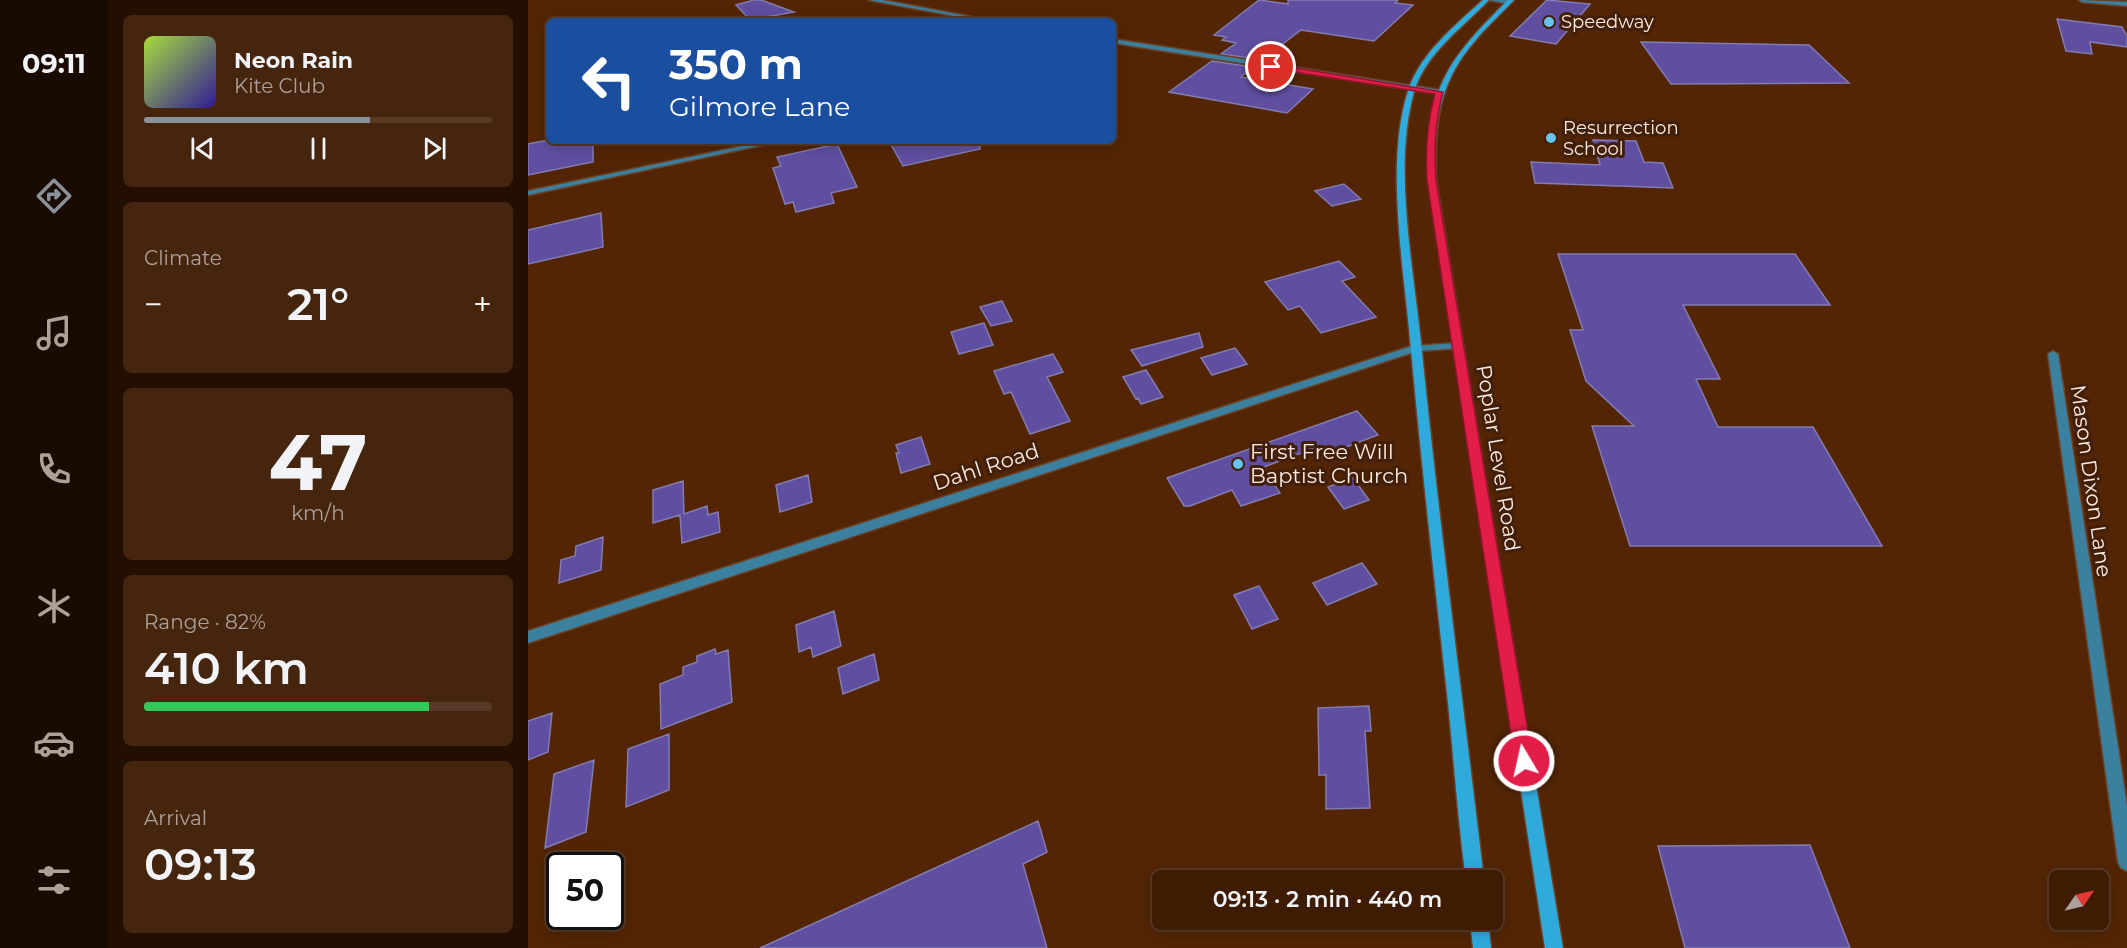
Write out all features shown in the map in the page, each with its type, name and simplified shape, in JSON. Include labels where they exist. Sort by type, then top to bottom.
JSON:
[{"type":"main road","points":[[1474,870],[1416,348],[1400,169],[1402,133],[1412,88],[1442,42],[1486,0]]},
{"type":"main road","name":"Poplar Level Road","points":[[1510,1],[1463,49],[1450,69],[1432,119],[1429,143],[1432,180],[1554,948]]},
{"type":"main road","points":[[1480,930],[1482,948]]},
{"type":"street","points":[[872,0],[974,18]]},
{"type":"street","points":[[1492,0],[1510,1]]},
{"type":"street","points":[[2082,0],[2127,4]]},
{"type":"street","points":[[1116,41],[1440,92]]},
{"type":"street","points":[[528,193],[763,144]]},
{"type":"street","name":"Dahl Road","points":[[528,637],[1416,348],[1458,346]]},
{"type":"street","name":"Mason Dixon Lane","points":[[2053,354],[2127,862]]},
{"type":"building","points":[[761,0],[794,12],[748,18],[736,5]]},
{"type":"building","points":[[1259,0],[1288,4],[1288,0],[1398,0],[1395,3],[1413,5],[1374,41],[1301,30],[1262,60],[1221,54],[1236,43],[1222,40],[1226,37],[1214,35]]},
{"type":"building","points":[[1547,0],[1590,4],[1556,44],[1510,36]]},
{"type":"building","points":[[2057,19],[2122,27],[2127,36],[2127,47],[2090,42],[2092,54],[2066,51]]},
{"type":"building","points":[[1641,42],[1809,45],[1849,83],[1671,84]]},
{"type":"building","points":[[1212,61],[1253,67],[1241,77],[1313,89],[1287,113],[1169,92]]},
{"type":"building","points":[[1593,140],[1636,141],[1644,162],[1663,163],[1673,188],[1535,183],[1531,162],[1600,165]]},
{"type":"building","points":[[546,141],[546,144],[593,144],[593,162],[528,175],[528,144]]},
{"type":"building","points":[[837,144],[857,187],[831,193],[834,203],[796,212],[793,202],[785,204],[773,168],[781,166],[777,157]]},
{"type":"building","points":[[891,144],[979,144],[980,149],[903,166]]},
{"type":"building","points":[[1344,184],[1361,199],[1332,206],[1315,191]]},
{"type":"building","points":[[601,213],[603,247],[528,264],[528,230]]},
{"type":"building","points":[[1558,254],[1795,254],[1830,305],[1683,305],[1720,379],[1696,379],[1718,427],[1813,427],[1882,546],[1630,546],[1592,426],[1634,426],[1586,381],[1570,330],[1583,330]]},
{"type":"building","points":[[1339,261],[1355,277],[1342,281],[1376,317],[1321,333],[1300,306],[1288,310],[1265,282]]},
{"type":"building","points":[[1002,301],[1012,321],[991,326],[980,307]]},
{"type":"building","points":[[984,323],[993,345],[959,354],[951,332]]},
{"type":"building","points":[[1199,333],[1203,347],[1142,366],[1131,350]]},
{"type":"building","points":[[1235,348],[1247,364],[1212,375],[1201,358]]},
{"type":"building","points":[[1053,354],[1063,372],[1047,377],[1070,421],[1030,434],[1011,392],[1004,394],[994,371]]},
{"type":"building","points":[[1146,370],[1163,397],[1141,404],[1123,377]]},
{"type":"building","name":"First Free Will Baptist Church","points":[[1357,411],[1378,435],[1322,456],[1315,448],[1264,467],[1280,493],[1241,506],[1232,490],[1190,506],[1184,506],[1167,478]]},
{"type":"building","points":[[921,437],[930,464],[901,473],[896,445]]},
{"type":"building","points":[[808,475],[812,502],[780,512],[776,485]]},
{"type":"building","points":[[1353,478],[1369,500],[1344,509],[1328,487]]},
{"type":"building","points":[[683,481],[684,514],[707,506],[708,515],[718,512],[720,532],[682,543],[680,515],[653,523],[653,490]]},
{"type":"building","points":[[603,537],[601,570],[559,583],[561,560],[575,556],[576,546]]},
{"type":"building","points":[[1362,563],[1377,584],[1327,605],[1313,583]]},
{"type":"building","points":[[1259,586],[1278,619],[1252,629],[1234,595]]},
{"type":"building","points":[[834,611],[841,646],[813,657],[811,647],[799,652],[796,625]]},
{"type":"building","points":[[715,649],[716,654],[728,650],[732,702],[661,729],[660,684],[683,675],[683,667],[697,662],[697,656]]},
{"type":"building","points":[[874,654],[879,680],[843,694],[838,668]]},
{"type":"building","points":[[1369,706],[1371,731],[1365,731],[1370,808],[1326,809],[1326,775],[1319,775],[1318,708]]},
{"type":"building","points":[[552,713],[548,752],[528,760],[528,721]]},
{"type":"building","points":[[669,734],[669,790],[626,807],[628,749]]},
{"type":"building","points":[[594,760],[586,832],[545,848],[554,774]]},
{"type":"building","points":[[1038,821],[1047,852],[1023,864],[1047,948],[760,948]]},
{"type":"building","points":[[1810,845],[1850,948],[1685,948],[1658,846]]},
{"type":"place","name":"Speedway","points":[[1549,22]]},
{"type":"place","name":"Resurrection School","points":[[1551,138]]},
{"type":"place","name":"First Free Will Baptist Church","points":[[1238,464]]},
{"type":"route","points":[[1271,67],[1440,92],[1432,119],[1429,143],[1432,180],[1524,761]]}]
